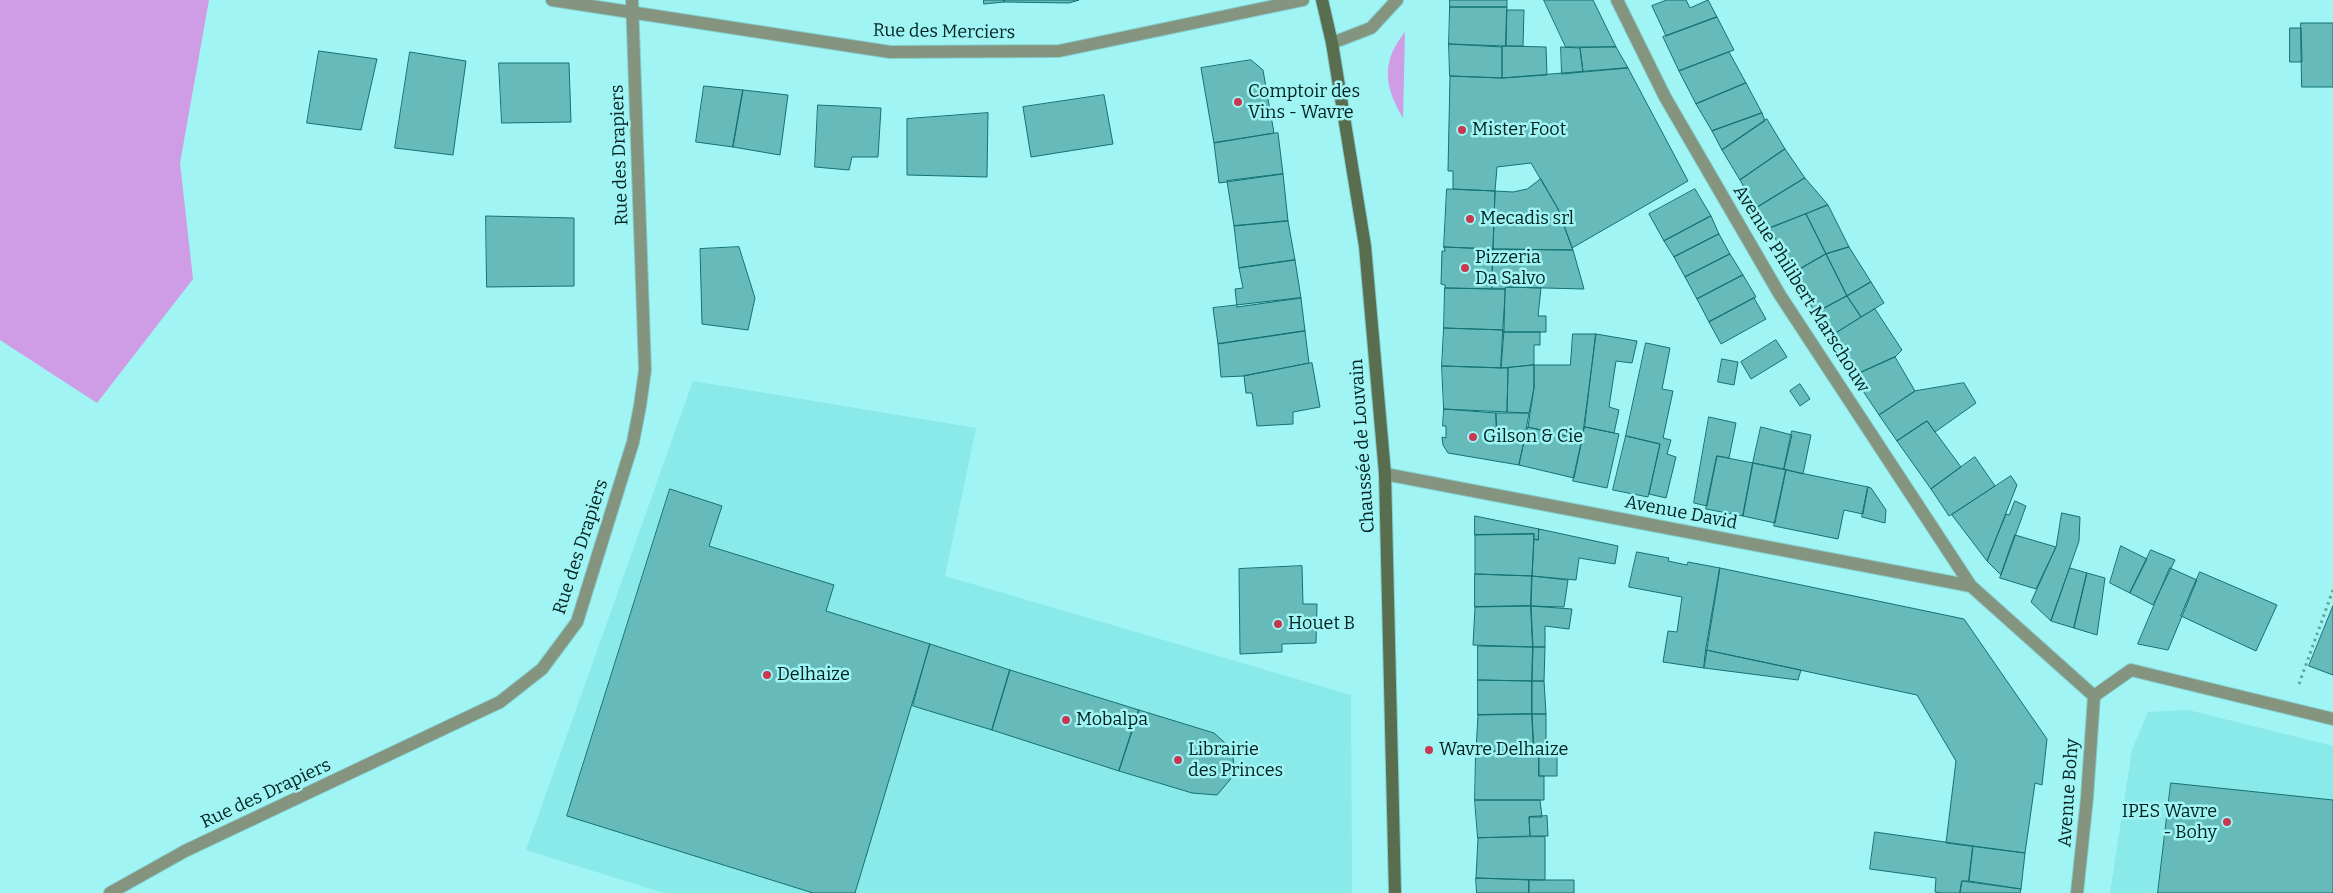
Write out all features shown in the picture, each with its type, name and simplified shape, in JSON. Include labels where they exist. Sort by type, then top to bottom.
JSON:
[{"type":"main road","name":"Chaussée de Louvain","points":[[1322,0],[1332,43],[1365,246],[1385,474],[1396,893]]},
{"type":"street","name":"Rue des Merciers","points":[[552,0],[633,6],[890,52],[1059,51],[1303,0]]},
{"type":"street","points":[[1332,43],[1371,28],[1397,0]]},
{"type":"street","name":"Avenue Philibert Marschouw","points":[[1617,0],[1665,97],[1780,296],[1971,586],[2094,696]]},
{"type":"street","name":"Rue des Drapiers","points":[[110,893],[185,851],[500,702],[542,669],[577,622],[633,442],[645,370],[633,6]]},
{"type":"street","name":"Avenue David","points":[[1385,474],[1971,586]]},
{"type":"street","points":[[2094,696],[2131,670],[2333,719]]},
{"type":"street","name":"Avenue Bohy","points":[[2078,893],[2088,798],[2094,696]]},
{"type":"path","points":[[2290,708],[2333,590]]},
{"type":"shaded area","points":[[0,0],[209,0],[180,163],[193,279],[97,403],[0,340]]},
{"type":"shaded area","points":[[1405,32],[1403,118],[1392,95],[1388,74],[1392,54]]},
{"type":"shaded area","points":[[693,381],[976,428],[945,576],[1351,695],[1352,893],[664,893],[526,850]]},
{"type":"shaded area","name":"IPES Wavre - Bohy","points":[[2188,710],[2333,746],[2333,893],[2110,893],[2132,750],[2148,712]]},
{"type":"building","points":[[984,0],[1004,0],[1004,2],[984,4]]},
{"type":"building","points":[[1004,0],[1079,0],[1069,3],[1004,2]]},
{"type":"building","points":[[1450,0],[1507,0],[1507,7],[1450,7]]},
{"type":"building","points":[[1544,0],[1593,0],[1616,47],[1566,47]]},
{"type":"building","points":[[1667,0],[1686,0],[1690,8],[1708,0],[1717,17],[1666,36],[1652,6]]},
{"type":"building","points":[[1450,7],[1507,7],[1506,46],[1449,44]]},
{"type":"building","points":[[1507,10],[1524,10],[1523,46],[1506,46]]},
{"type":"building","points":[[1717,17],[1734,50],[1679,71],[1663,37]]},
{"type":"building","points":[[2301,23],[2333,23],[2333,87],[2302,87]]},
{"type":"building","points":[[2290,28],[2301,28],[2302,62],[2290,62]]},
{"type":"building","points":[[1449,44],[1502,47],[1502,78],[1450,76]]},
{"type":"building","points":[[1502,47],[1546,47],[1547,75],[1502,78]]},
{"type":"building","points":[[1561,47],[1580,48],[1583,72],[1562,74]]},
{"type":"building","points":[[1616,47],[1628,68],[1583,72],[1580,48]]},
{"type":"building","points":[[319,51],[377,59],[361,130],[307,123]]},
{"type":"building","points":[[410,52],[466,61],[453,155],[395,148]]},
{"type":"building","points":[[1729,52],[1746,83],[1696,104],[1679,71]]},
{"type":"building","name":"Comptoir des Vins - Wavre","points":[[1251,60],[1263,70],[1274,133],[1214,143],[1201,68]]},
{"type":"building","points":[[499,63],[569,63],[571,122],[502,123]]},
{"type":"building","points":[[1628,68],[1688,181],[1572,248],[1558,209],[1531,163],[1497,167],[1495,191],[1453,189],[1453,171],[1448,171],[1450,76],[1502,78]]},
{"type":"building","points":[[1746,83],[1762,113],[1712,131],[1696,104]]},
{"type":"building","points":[[704,86],[743,90],[733,147],[696,142]]},
{"type":"building","points":[[743,90],[788,95],[780,155],[733,147]]},
{"type":"building","points":[[1104,95],[1113,144],[1031,157],[1023,107]]},
{"type":"building","points":[[818,105],[881,108],[878,157],[852,157],[849,170],[815,167]]},
{"type":"building","points":[[988,113],[987,177],[907,175],[907,119]]},
{"type":"building","points":[[1762,113],[1765,121],[1722,150],[1712,131]]},
{"type":"building","points":[[1767,119],[1785,149],[1740,180],[1722,150]]},
{"type":"building","points":[[1278,133],[1283,174],[1219,183],[1214,143]]},
{"type":"building","points":[[1785,149],[1805,178],[1756,208],[1740,180]]},
{"type":"building","points":[[1283,174],[1288,221],[1234,226],[1227,181]]},
{"type":"building","points":[[1805,178],[1828,205],[1770,228],[1756,208]]},
{"type":"building","points":[[1541,179],[1558,209],[1573,250],[1493,249],[1495,191],[1513,192],[1527,189]]},
{"type":"building","name":"Mecadis srl","points":[[1447,189],[1495,191],[1493,249],[1444,247]]},
{"type":"building","points":[[1695,189],[1711,216],[1664,241],[1649,214]]},
{"type":"building","points":[[1828,205],[1849,247],[1826,254],[1806,214]]},
{"type":"building","points":[[1806,214],[1826,254],[1793,273],[1770,228]]},
{"type":"building","points":[[486,216],[574,218],[574,286],[487,287]]},
{"type":"building","points":[[1711,216],[1719,234],[1674,257],[1664,241]]},
{"type":"building","points":[[1288,221],[1295,260],[1239,268],[1234,226]]},
{"type":"building","points":[[1719,234],[1730,254],[1685,277],[1674,257]]},
{"type":"building","points":[[739,247],[755,298],[748,330],[702,324],[700,249]]},
{"type":"building","points":[[1444,247],[1493,249],[1492,289],[1445,288],[1445,285],[1441,284],[1442,251],[1445,251]]},
{"type":"building","points":[[1849,247],[1871,282],[1847,296],[1826,254]]},
{"type":"building","points":[[1493,249],[1573,250],[1584,289],[1506,287],[1505,289],[1492,289]]},
{"type":"building","points":[[1730,254],[1743,275],[1697,299],[1685,277]]},
{"type":"building","points":[[1826,254],[1847,296],[1815,313],[1793,273]]},
{"type":"building","points":[[1295,260],[1301,298],[1237,307],[1235,289],[1243,288],[1239,268]]},
{"type":"building","points":[[1743,275],[1756,297],[1709,322],[1697,299]]},
{"type":"building","points":[[1871,282],[1884,303],[1861,317],[1847,296]]},
{"type":"building","points":[[1506,287],[1541,288],[1538,316],[1546,316],[1546,332],[1503,332]]},
{"type":"building","points":[[1445,288],[1505,289],[1504,330],[1444,328]]},
{"type":"building","points":[[1847,296],[1861,317],[1831,336],[1817,312]]},
{"type":"building","points":[[1301,298],[1305,331],[1218,344],[1213,308]]},
{"type":"building","points":[[1754,298],[1766,319],[1721,344],[1709,322]]},
{"type":"building","points":[[1875,309],[1902,350],[1895,357],[1853,376],[1828,338]]},
{"type":"building","points":[[1444,328],[1504,330],[1501,368],[1442,366]]},
{"type":"building","points":[[1305,331],[1309,363],[1244,376],[1221,377],[1218,344]]},
{"type":"building","points":[[1503,332],[1540,332],[1540,345],[1534,345],[1534,365],[1501,368]]},
{"type":"building","points":[[1573,334],[1596,334],[1582,440],[1528,427],[1534,388],[1534,365],[1570,365]]},
{"type":"building","points":[[1596,334],[1637,341],[1632,363],[1616,361],[1609,407],[1619,410],[1614,433],[1585,427]]},
{"type":"building","points":[[1776,340],[1787,357],[1751,379],[1741,362]]},
{"type":"building","points":[[1646,343],[1670,348],[1662,389],[1673,391],[1663,438],[1671,440],[1667,454],[1676,457],[1666,498],[1649,494],[1660,444],[1626,436]]},
{"type":"building","points":[[1895,357],[1915,391],[1879,415],[1853,376]]},
{"type":"building","points":[[1722,359],[1738,362],[1734,385],[1718,382]]},
{"type":"building","points":[[1312,363],[1320,407],[1293,412],[1293,424],[1257,426],[1252,393],[1246,393],[1244,376]]},
{"type":"building","points":[[1534,365],[1534,388],[1529,413],[1507,412],[1508,368]]},
{"type":"building","points":[[1442,366],[1508,368],[1507,412],[1444,409]]},
{"type":"building","points":[[1964,383],[1976,403],[1935,432],[1927,421],[1897,441],[1879,415],[1915,391]]},
{"type":"building","points":[[1800,384],[1810,399],[1800,406],[1790,391]]},
{"type":"building","name":"Gilson & Cie","points":[[1444,409],[1496,413],[1497,436],[1524,441],[1519,465],[1448,453],[1443,445],[1442,437],[1446,438],[1446,426],[1443,426]]},
{"type":"building","points":[[1496,413],[1529,413],[1524,441],[1497,436]]},
{"type":"building","points":[[1709,417],[1736,423],[1729,458],[1717,456],[1707,506],[1694,503]]},
{"type":"building","points":[[1927,421],[1961,467],[1931,489],[1897,441]]},
{"type":"building","points":[[1528,427],[1582,440],[1574,478],[1519,465]]},
{"type":"building","points":[[1585,427],[1619,434],[1607,488],[1573,481]]},
{"type":"building","points":[[1761,427],[1792,435],[1784,469],[1753,463]]},
{"type":"building","points":[[1792,431],[1811,435],[1803,474],[1784,469]]},
{"type":"building","points":[[1626,436],[1660,444],[1648,497],[1613,490]]},
{"type":"building","points":[[1717,456],[1753,463],[1743,516],[1706,509]]},
{"type":"building","points":[[1975,457],[1995,486],[1949,516],[1931,489]]},
{"type":"building","points":[[1753,463],[1786,470],[1775,523],[1743,516]]},
{"type":"building","points":[[1786,470],[1868,487],[1863,514],[1844,510],[1838,539],[1774,526]]},
{"type":"building","points":[[2011,476],[2017,485],[1987,561],[1952,515]]},
{"type":"building","points":[[1868,487],[1871,488],[1886,510],[1885,523],[1862,517]]},
{"type":"building","name":"Delhaize","points":[[670,489],[722,506],[709,546],[834,585],[826,611],[930,644],[855,893],[813,893],[567,816]]},
{"type":"building","points":[[2015,501],[2026,506],[2001,575],[1987,561],[2006,514],[2009,515]]},
{"type":"building","points":[[2062,513],[2080,517],[2079,541],[2051,621],[2031,602],[2056,547]]},
{"type":"building","points":[[1475,516],[1539,529],[1538,540],[1534,539],[1534,534],[1475,535]]},
{"type":"building","points":[[1539,529],[1618,546],[1615,564],[1579,558],[1576,580],[1532,576],[1534,539],[1538,540]]},
{"type":"building","points":[[1534,534],[1532,576],[1475,574],[1475,535]]},
{"type":"building","points":[[2015,535],[2056,547],[2036,589],[2000,578]]},
{"type":"building","points":[[2121,546],[2147,559],[2130,593],[2110,583]]},
{"type":"building","points":[[2151,550],[2175,560],[2153,605],[2130,593]]},
{"type":"building","points":[[1637,552],[1669,558],[1668,561],[1687,565],[1688,562],[1720,568],[1704,668],[1663,662],[1668,631],[1677,632],[1682,597],[1629,587]]},
{"type":"building","name":"Houet B","points":[[1302,566],[1303,604],[1317,604],[1316,643],[1282,644],[1282,652],[1240,654],[1239,569]]},
{"type":"building","points":[[1720,568],[1964,619],[2047,739],[2042,785],[2035,783],[2025,853],[1946,843],[1956,761],[1917,695],[1706,650]]},
{"type":"building","points":[[2070,568],[2087,573],[2074,628],[2051,621]]},
{"type":"building","points":[[2170,568],[2197,580],[2168,650],[2138,644]]},
{"type":"building","points":[[2200,572],[2277,605],[2256,651],[2181,616]]},
{"type":"building","points":[[2087,573],[2105,578],[2097,635],[2074,628]]},
{"type":"building","points":[[1475,574],[1532,576],[1531,606],[1475,607]]},
{"type":"building","points":[[1532,576],[1568,580],[1564,607],[1531,606]]},
{"type":"building","points":[[1531,606],[1533,647],[1473,645],[1475,607]]},
{"type":"building","points":[[1531,606],[1572,609],[1569,629],[1545,626],[1545,647],[1533,647]]},
{"type":"building","points":[[2333,606],[2333,675],[2309,666]]},
{"type":"building","points":[[930,644],[1010,670],[992,730],[913,706]]},
{"type":"building","points":[[1478,646],[1533,647],[1532,681],[1478,680]]},
{"type":"building","points":[[1533,647],[1545,647],[1544,681],[1532,681]]},
{"type":"building","points":[[1706,650],[1801,670],[1798,680],[1704,668]]},
{"type":"building","name":"Mobalpa","points":[[1010,670],[1139,710],[1119,771],[992,730]]},
{"type":"building","points":[[1478,680],[1532,681],[1532,714],[1478,715]]},
{"type":"building","points":[[1532,681],[1544,681],[1546,714],[1532,714]]},
{"type":"building","name":"Librairie des Princes","points":[[1139,710],[1214,733],[1232,749],[1235,774],[1217,795],[1192,793],[1119,771]]},
{"type":"building","points":[[1532,714],[1534,751],[1476,751],[1478,715]]},
{"type":"building","points":[[1532,714],[1546,714],[1546,751],[1534,751]]},
{"type":"building","points":[[1476,751],[1539,751],[1539,776],[1544,776],[1544,800],[1475,800]]},
{"type":"building","points":[[1539,751],[1557,751],[1557,776],[1539,776]]},
{"type":"building","points":[[2171,783],[2333,800],[2333,893],[2158,893]]},
{"type":"building","points":[[1475,800],[1540,800],[1542,817],[1529,817],[1530,836],[1478,838]]},
{"type":"building","points":[[1547,816],[1548,836],[1530,836],[1529,817]]},
{"type":"building","points":[[1875,832],[1973,846],[1969,881],[1962,881],[1960,893],[1942,893],[1935,892],[1936,878],[1870,869]]},
{"type":"building","points":[[1545,837],[1545,880],[1476,878],[1478,838]]},
{"type":"building","points":[[1973,846],[2025,853],[2021,889],[1969,881]]},
{"type":"building","points":[[1476,878],[1529,880],[1529,893],[1477,893]]},
{"type":"building","points":[[1529,880],[1574,880],[1574,893],[1529,893]]},
{"type":"building","points":[[1962,881],[2021,889],[2020,893],[1960,893]]},
{"type":"place","name":"Comptoir des Vins - Wavre","points":[[1238,102]]},
{"type":"place","name":"Mister Foot","points":[[1462,130]]},
{"type":"place","name":"Mecadis srl","points":[[1470,219]]},
{"type":"place","name":"Pizzeria Da Salvo","points":[[1465,268]]},
{"type":"place","name":"Gilson & Cie","points":[[1473,437]]},
{"type":"place","name":"Houet B","points":[[1278,624]]},
{"type":"place","name":"Delhaize","points":[[767,675]]},
{"type":"place","name":"Mobalpa","points":[[1066,720]]},
{"type":"place","name":"Wavre Delhaize","points":[[1429,750]]},
{"type":"place","name":"Librairie des Princes","points":[[1178,760]]},
{"type":"place","name":"IPES Wavre - Bohy","points":[[2227,822]]}]
